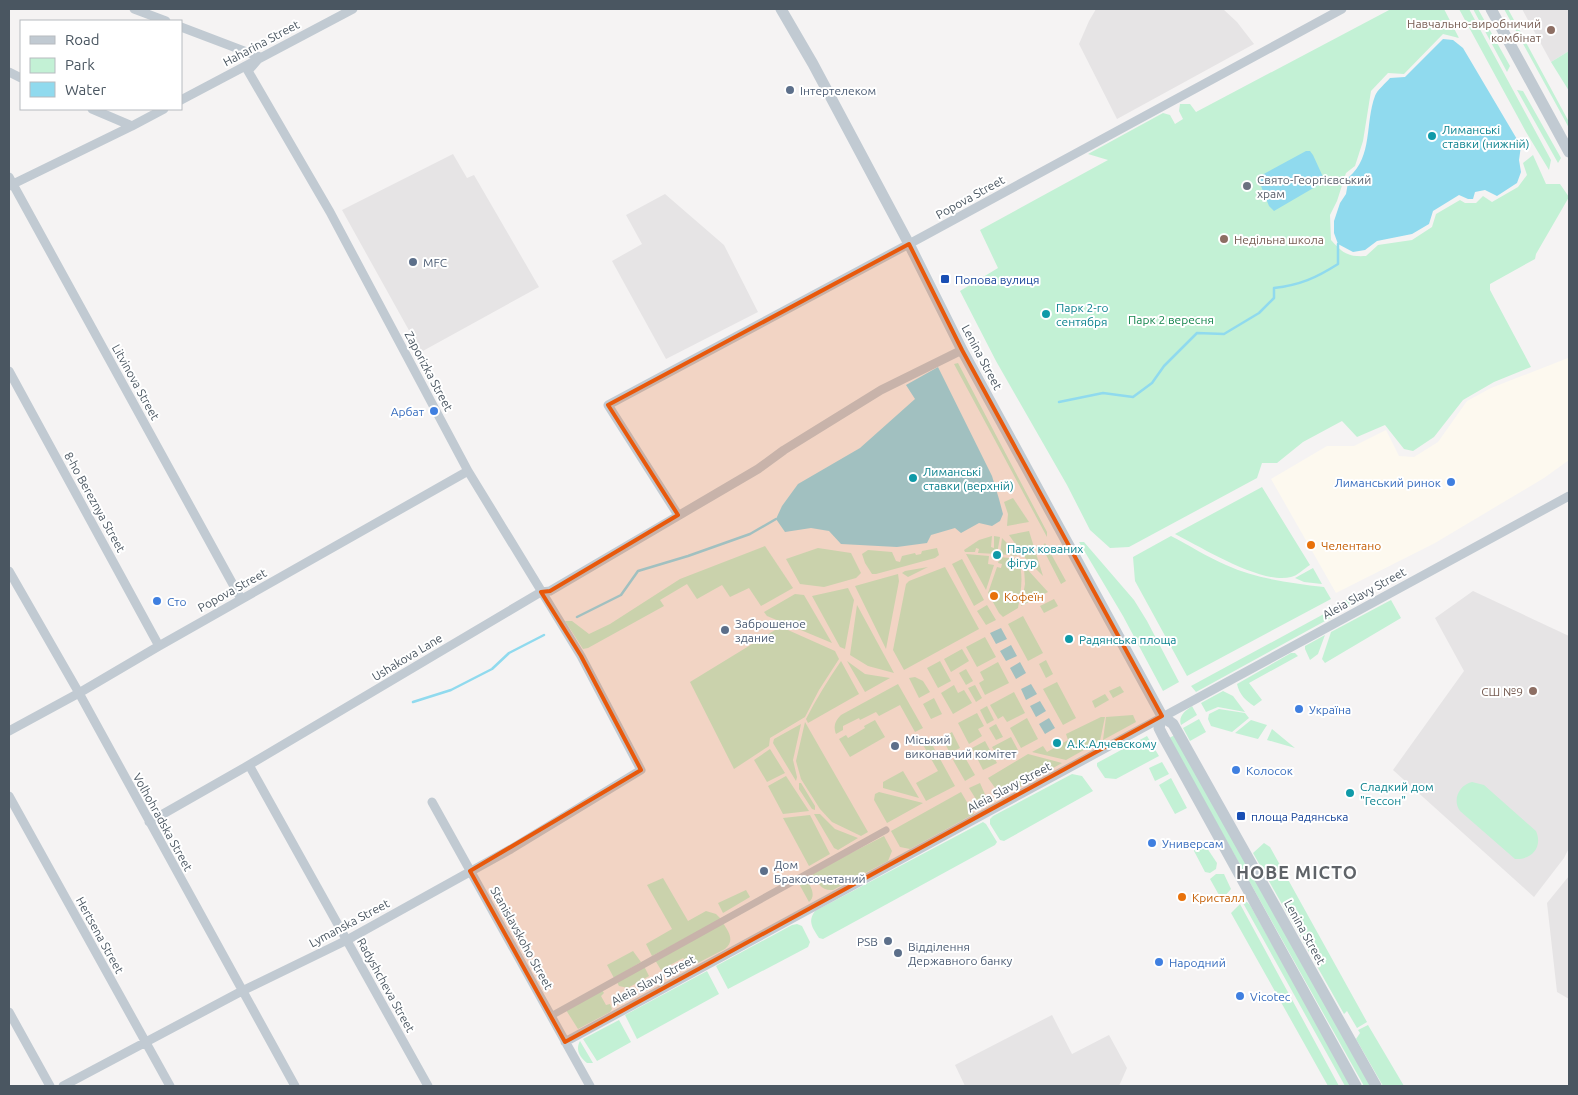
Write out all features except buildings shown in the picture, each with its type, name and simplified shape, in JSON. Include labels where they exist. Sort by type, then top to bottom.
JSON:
[{"type":"street","points":[[134,9],[163,20]]},
{"type":"street","name":"Haharina Street","points":[[182,99],[353,9]]},
{"type":"street","name":"Lenina Street","points":[[781,9],[813,64],[909,244],[962,350],[1162,716],[1173,724],[1376,1086]]},
{"type":"street","name":"Popova Street","points":[[678,515],[608,405],[1342,9]]},
{"type":"street","points":[[1491,9],[1569,152]]},
{"type":"street","points":[[182,27],[260,57]]},
{"type":"street","name":"Zaporizka Street","points":[[260,57],[248,71],[330,212],[468,472],[581,656],[641,770]]},
{"type":"street","points":[[94,110],[132,126]]},
{"type":"street","points":[[10,182],[132,126],[162,110]]},
{"type":"street","name":"Litvinova Street","points":[[10,182],[241,599]]},
{"type":"street","name":"Ushakova Lane","points":[[148,822],[249,765],[541,592],[550,591],[758,469],[784,450],[881,390],[962,350]]},
{"type":"street","name":"8-ho Bereznya Street","points":[[9,371],[159,646]]},
{"type":"street","name":"Popova Street","points":[[9,731],[468,472]]},
{"type":"street","name":"Aleia Slavy Street","points":[[565,1042],[1569,496]]},
{"type":"street","name":"Volhohradska Street","points":[[9,571],[79,693],[148,822],[295,1086]]},
{"type":"street","name":"Lenina Street","points":[[1162,716],[1160,728],[1163,736],[1356,1086]]},
{"type":"street","name":"Radyshcheva Street","points":[[249,765],[428,1086]]},
{"type":"street","name":"Lymanska Street","points":[[63,1086],[242,991],[347,940],[511,850],[641,770]]},
{"type":"street","name":"Hertsena Street","points":[[9,796],[170,1086]]},
{"type":"street","name":"Stanislavskoho Street","points":[[432,802],[590,1086]]},
{"type":"street","points":[[551,1016],[886,830]]},
{"type":"street","points":[[9,1012],[50,1086]]},
{"type":"highlighted area","points":[[909,244],[962,350],[1162,716],[565,1042],[470,871],[641,770],[581,656],[541,592],[550,591],[678,515],[608,405]]},
{"type":"shaded area","points":[[1096,9],[1223,9],[1237,22],[1254,44],[1117,119],[1079,44]]},
{"type":"shaded area","name":"Навчально-виробничий комбінат","points":[[1522,9],[1569,9],[1569,51],[1551,62]]},
{"type":"shaded area","points":[[453,154],[467,178],[474,175],[539,287],[421,352],[342,210]]},
{"type":"shaded area","points":[[665,194],[724,245],[758,312],[666,359],[612,261],[642,244],[626,215]]},
{"type":"shaded area","name":"Лиманський ринок","points":[[1568,358],[1569,460],[1544,478],[1435,543],[1336,593],[1271,479],[1327,446],[1354,446],[1386,430],[1399,456],[1414,457],[1438,442],[1467,401],[1491,388]]},
{"type":"shaded area","points":[[1473,591],[1569,636],[1569,848],[1564,858],[1534,897],[1393,770],[1464,671],[1435,618]]},
{"type":"shaded area","points":[[1569,876],[1569,999],[1557,992],[1547,903]]},
{"type":"shaded area","points":[[1052,1015],[1072,1054],[1109,1035],[1127,1068],[1119,1086],[965,1086],[955,1065]]},
{"type":"green space","name":"Парк 2 вересня","points":[[1391,9],[1444,9],[1459,38],[1443,34],[1404,74],[1388,73],[1371,91],[1363,141],[1355,166],[1346,173],[1337,201],[1330,215],[1331,240],[1350,255],[1366,256],[1378,245],[1412,240],[1432,227],[1436,214],[1460,200],[1465,203],[1476,203],[1483,196],[1492,202],[1518,187],[1527,175],[1523,163],[1533,155],[1546,184],[1560,184],[1569,197],[1536,254],[1535,259],[1490,284],[1490,290],[1531,367],[1494,382],[1463,400],[1434,437],[1413,451],[1404,449],[1385,425],[1357,437],[1342,421],[1303,442],[1277,463],[1262,463],[1257,478],[1129,547],[1110,548],[1090,530],[1067,485],[996,361],[960,291],[998,268],[980,230],[1108,160],[1088,154],[1163,113],[1170,115],[1175,124],[1183,119],[1179,111],[1180,104],[1190,104],[1196,112]]},
{"type":"green space","points":[[1459,9],[1469,9],[1551,160],[1549,170],[1526,132]]},
{"type":"green space","points":[[1473,9],[1478,9],[1510,66],[1507,72]]},
{"type":"green space","points":[[1504,9],[1508,9],[1569,122],[1569,128]]},
{"type":"green space","points":[[1569,51],[1569,91],[1551,62]]},
{"type":"green space","points":[[1517,90],[1523,91],[1561,158],[1558,163]]},
{"type":"green space","points":[[958,363],[1047,532],[1047,537],[954,364]]},
{"type":"green space","points":[[1262,487],[1310,565],[1296,575],[1279,578],[1248,570],[1175,534]]},
{"type":"green space","points":[[1013,498],[1029,522],[1007,526],[1008,514],[1004,502]]},
{"type":"green space","points":[[1029,531],[1043,576],[1026,559],[1009,535]]},
{"type":"green space","points":[[992,536],[991,547],[994,548],[994,536],[1000,537],[997,554],[978,553],[979,549],[976,548],[975,552],[965,552],[964,550],[979,540]]},
{"type":"green space","points":[[1171,536],[1219,562],[1250,574],[1286,582],[1324,587],[1331,599],[1187,676],[1135,581],[1133,557]]},
{"type":"green space","points":[[1002,538],[1012,548],[1017,556],[1000,554]]},
{"type":"green space","points":[[1079,542],[1084,542],[1134,600],[1179,682],[1163,691],[1123,616]]},
{"type":"green space","points":[[1045,543],[1066,581],[1061,584],[1042,547]]},
{"type":"green space","points":[[765,546],[793,588],[761,606],[749,588],[730,597],[722,585],[697,599],[687,584],[660,600],[664,606],[583,649],[565,621],[572,621],[589,634],[610,624],[680,579]]},
{"type":"green space","points":[[818,548],[851,553],[861,573],[856,578],[824,587],[800,584],[786,559]]},
{"type":"green space","points":[[937,548],[939,555],[935,558],[876,574],[872,574],[862,554],[868,550],[892,552],[896,561],[900,562],[902,556],[915,553],[916,555],[921,554],[922,551]]},
{"type":"green space","points":[[966,554],[989,556],[988,564],[994,565],[986,590]]},
{"type":"green space","points":[[1000,557],[1018,559],[1021,577],[1018,608],[1003,617],[988,593],[997,567],[1001,568],[1002,564],[998,563]]},
{"type":"green space","points":[[962,559],[984,600],[974,606],[952,564]]},
{"type":"green space","points":[[928,567],[908,577],[902,573],[905,571]]},
{"type":"green space","points":[[945,567],[979,629],[904,670],[893,650],[906,584],[909,581]]},
{"type":"green space","points":[[1024,567],[1048,592],[1021,606],[1025,584]]},
{"type":"green space","points":[[1313,568],[1322,584],[1304,582],[1295,578]]},
{"type":"green space","points":[[898,574],[899,581],[886,649],[855,586]]},
{"type":"green space","points":[[848,588],[854,600],[845,649],[840,647],[812,596]]},
{"type":"green space","points":[[1368,588],[1372,595],[1340,612],[1337,605]]},
{"type":"green space","points":[[795,594],[804,595],[832,643],[767,616],[764,612]]},
{"type":"green space","points":[[1054,599],[1058,606],[1044,613],[1040,606]]},
{"type":"green space","points":[[1391,600],[1401,618],[1325,663],[1322,659],[1331,632]]},
{"type":"green space","points":[[857,605],[894,673],[868,666],[850,655]]},
{"type":"green space","points":[[987,605],[996,620],[986,625],[977,611]]},
{"type":"green space","points":[[1333,609],[1336,615],[1196,692],[1191,686]]},
{"type":"green space","points":[[1023,616],[1043,653],[1028,661],[1008,624]]},
{"type":"green space","points":[[770,622],[835,651],[839,659],[819,690],[805,717],[770,738],[769,746],[734,769],[690,682],[775,630]]},
{"type":"green space","points":[[1325,635],[1318,654],[1310,660],[1305,646]]},
{"type":"green space","points":[[985,637],[996,657],[977,667],[966,647]]},
{"type":"green space","points":[[962,649],[969,661],[951,672],[944,659]]},
{"type":"green space","points":[[1291,653],[1295,653],[1298,656],[1249,683],[1262,700],[1254,706],[1241,694],[1237,684]]},
{"type":"green space","points":[[1046,660],[1053,674],[1046,678],[1039,664]]},
{"type":"green space","points":[[841,661],[859,694],[808,723],[806,719]]},
{"type":"green space","points":[[847,661],[865,674],[890,678],[865,692]]},
{"type":"green space","points":[[940,661],[951,681],[938,688],[927,668]]},
{"type":"green space","points":[[998,662],[1009,683],[985,695],[979,683],[984,680],[980,672]]},
{"type":"green space","points":[[966,669],[973,681],[966,685],[959,673]]},
{"type":"green space","points":[[915,677],[923,681],[930,692],[919,698],[909,678]]},
{"type":"green space","points":[[1057,682],[1076,718],[1063,725],[1043,689]]},
{"type":"green space","points":[[898,684],[923,728],[915,732],[900,705],[879,716],[876,712],[860,720],[859,718],[843,726],[843,730],[836,734],[835,724],[841,715]]},
{"type":"green space","points":[[954,685],[958,693],[964,690],[972,703],[953,714],[941,693]]},
{"type":"green space","points":[[975,685],[982,698],[976,702],[968,688]]},
{"type":"green space","points":[[1120,686],[1124,692],[1113,698],[1109,691]]},
{"type":"green space","points":[[1223,691],[1233,696],[1245,712],[1218,707],[1206,712],[1201,703]]},
{"type":"green space","points":[[1014,692],[1025,713],[1007,722],[1003,716],[998,719],[990,705]]},
{"type":"green space","points":[[1105,694],[1109,700],[1095,708],[1092,701]]},
{"type":"green space","points":[[934,698],[942,714],[931,719],[923,704]]},
{"type":"green space","points":[[987,706],[994,720],[987,724],[980,710]]},
{"type":"green space","points":[[1192,706],[1197,715],[1181,725],[1181,716]]},
{"type":"green space","points":[[1219,709],[1245,713],[1249,718],[1232,732],[1211,726],[1208,719],[1209,714]]},
{"type":"green space","points":[[977,713],[984,726],[978,729],[982,736],[969,744],[958,723]]},
{"type":"green space","points":[[1133,715],[1136,722],[1103,740],[1106,717]]},
{"type":"green space","points":[[1101,717],[1105,717],[1100,741],[1066,760],[1032,752],[1043,746],[1047,752],[1068,740],[1066,734]]},
{"type":"green space","points":[[1027,718],[1038,739],[1021,748],[1010,728]]},
{"type":"green space","points":[[1199,719],[1206,732],[1190,741],[1183,728]]},
{"type":"green space","points":[[875,720],[885,737],[850,757],[839,739],[846,735],[848,738]]},
{"type":"green space","points":[[1251,720],[1267,725],[1258,739],[1235,733]]},
{"type":"green space","points":[[805,722],[868,832],[861,836],[832,822],[820,809],[801,779],[796,761]]},
{"type":"green space","points":[[801,724],[793,760],[797,777],[796,781],[773,743],[774,739]]},
{"type":"green space","points":[[996,724],[1003,737],[996,740],[989,728]]},
{"type":"green space","points":[[1272,729],[1295,748],[1267,740]]},
{"type":"green space","points":[[952,732],[960,748],[950,753],[942,738]]},
{"type":"green space","points":[[1175,735],[1371,1086],[1364,1086],[1169,738]]},
{"type":"green space","points":[[1147,736],[1159,756],[1116,779],[1105,778],[1097,763]]},
{"type":"green space","points":[[1011,737],[1018,750],[1000,760],[992,747]]},
{"type":"green space","points":[[929,739],[955,786],[926,801],[916,783],[938,771],[922,743]]},
{"type":"green space","points":[[985,741],[997,763],[983,770],[972,748]]},
{"type":"green space","points":[[770,749],[785,773],[767,782],[754,760]]},
{"type":"green space","points":[[963,754],[975,775],[965,781],[953,760]]},
{"type":"green space","points":[[1028,754],[1062,763],[1007,794],[998,792],[988,778]]},
{"type":"green space","points":[[1162,762],[1169,774],[1155,781],[1149,768]]},
{"type":"green space","points":[[903,771],[919,798],[883,788],[883,782]]},
{"type":"green space","points":[[1072,774],[1082,776],[1093,791],[1004,841],[1000,840],[990,824],[990,819],[993,816]]},
{"type":"green space","points":[[786,776],[809,811],[783,814],[768,786]]},
{"type":"green space","points":[[1171,778],[1187,808],[1175,814],[1159,785]]},
{"type":"green space","points":[[1472,782],[1484,785],[1536,831],[1538,837],[1537,847],[1531,855],[1515,859],[1460,811],[1457,802],[1458,794],[1464,786]]},
{"type":"green space","points":[[799,783],[801,783],[815,806],[815,810],[812,809],[799,789]]},
{"type":"green space","points":[[980,783],[987,799],[982,809],[969,788]]},
{"type":"green space","points":[[879,792],[923,803],[887,823],[874,800],[875,794]]},
{"type":"green space","points":[[961,792],[974,814],[910,849],[900,847],[891,831]]},
{"type":"green space","points":[[814,814],[820,814],[835,829],[858,838],[838,850],[834,848]]},
{"type":"green space","points":[[810,815],[830,854],[809,866],[783,818]]},
{"type":"green space","points":[[983,822],[997,842],[995,845],[823,939],[819,938],[811,922],[815,911]]},
{"type":"green space","points":[[884,836],[892,851],[888,861],[833,890],[825,889],[818,883],[812,873]]},
{"type":"green space","points":[[1203,842],[1217,863],[1216,869],[1210,873],[1205,872],[1194,851],[1197,845]]},
{"type":"green space","points":[[1264,843],[1270,847],[1367,1022],[1357,1028],[1347,1011],[1344,1014],[1253,853]]},
{"type":"green space","points":[[1216,874],[1224,874],[1231,889],[1223,898],[1219,895],[1210,879]]},
{"type":"green space","points":[[663,878],[688,921],[706,911],[716,914],[721,919],[652,956],[646,944],[672,929],[647,885]]},
{"type":"green space","points":[[806,878],[813,893],[809,902],[798,882]]},
{"type":"green space","points":[[746,890],[750,897],[723,913],[718,903]]},
{"type":"green space","points":[[1247,902],[1352,1086],[1345,1086],[1243,903]]},
{"type":"green space","points":[[1240,904],[1339,1086],[1328,1086],[1231,913]]},
{"type":"green space","points":[[723,923],[729,933],[730,940],[725,949],[692,966],[683,958],[661,970],[655,960]]},
{"type":"green space","points":[[797,924],[802,926],[810,942],[808,947],[728,989],[716,966]]},
{"type":"green space","points":[[633,951],[641,962],[614,978],[607,965]]},
{"type":"green space","points":[[644,966],[649,976],[628,988],[619,986],[617,982]]},
{"type":"green space","points":[[707,971],[719,994],[637,1039],[625,1015]]},
{"type":"green space","points":[[602,990],[604,993],[601,996],[606,1005],[610,1004],[612,1009],[610,1012],[578,1029],[566,1010]]},
{"type":"green space","points":[[619,1020],[631,1042],[597,1061],[583,1039]]},
{"type":"green space","points":[[1368,1025],[1404,1086],[1383,1086],[1356,1039],[1360,1033],[1358,1030]]},
{"type":"green space","points":[[580,1041],[593,1063],[587,1063],[580,1056],[578,1047]]},
{"type":"water","points":[[1443,39],[1453,40],[1463,48],[1521,146],[1519,160],[1521,172],[1517,183],[1497,196],[1485,190],[1475,192],[1473,199],[1459,195],[1433,211],[1429,224],[1412,234],[1377,241],[1365,250],[1353,252],[1338,244],[1334,233],[1334,221],[1340,203],[1346,194],[1349,177],[1362,160],[1375,96],[1390,78],[1405,77]]},
{"type":"water","points":[[1306,151],[1310,151],[1313,155],[1324,179],[1322,183],[1274,211],[1269,206],[1259,181],[1260,176]]},
{"type":"water","points":[[938,367],[992,476],[1003,514],[1000,521],[992,526],[979,523],[961,533],[955,528],[931,535],[927,543],[897,547],[841,544],[829,531],[811,528],[785,532],[776,519],[782,506],[798,484],[860,448],[915,399],[906,385]]},
{"type":"water","points":[[1001,628],[1007,639],[996,644],[990,633]]},
{"type":"water","points":[[1011,645],[1017,656],[1006,661],[1000,651]]},
{"type":"water","points":[[1020,662],[1026,673],[1016,679],[1010,668]]},
{"type":"water","points":[[1031,684],[1037,694],[1026,700],[1021,689]]},
{"type":"water","points":[[1040,701],[1046,711],[1036,717],[1030,706]]},
{"type":"water","points":[[1049,718],[1055,728],[1045,734],[1039,724]]},
{"type":"waterway","points":[[1059,402],[1103,393],[1133,397],[1152,383],[1164,366],[1197,333],[1224,334],[1259,313],[1274,298],[1274,288],[1308,280],[1338,264],[1338,244]]},
{"type":"waterway","points":[[577,617],[621,595],[638,571],[750,534],[776,519]]},
{"type":"waterway","points":[[413,702],[451,690],[492,669],[509,653],[544,635]]},
{"type":"place","name":"Навчально-виробничий комбінат","points":[[1551,30]]},
{"type":"place","name":"Інтертелеком","points":[[790,90]]},
{"type":"place","name":"Лиманські ставки (нижній)","points":[[1432,136]]},
{"type":"place","name":"Свято-Георгієвський храм","points":[[1247,186]]},
{"type":"place","name":"Недільна школа","points":[[1224,239]]},
{"type":"place","name":"MFC","points":[[413,262]]},
{"type":"place","name":"Попова вулиця","points":[[945,279]]},
{"type":"place","name":"Парк 2-го сентября","points":[[1046,314]]},
{"type":"place","name":"Арбат","points":[[434,411]]},
{"type":"place","name":"Лиманські ставки (верхній)","points":[[913,478]]},
{"type":"place","name":"Лиманський ринок","points":[[1451,482]]},
{"type":"place","name":"Челентано","points":[[1311,545]]},
{"type":"place","name":"Парк кованих фігур","points":[[997,555]]},
{"type":"place","name":"Кофеїн","points":[[994,596]]},
{"type":"place","name":"Сто","points":[[157,601]]},
{"type":"place","name":"Заброшеное здание","points":[[725,630]]},
{"type":"place","name":"Радянська площа","points":[[1069,639]]},
{"type":"place","name":"СШ №9","points":[[1533,691]]},
{"type":"place","name":"Україна","points":[[1299,709]]},
{"type":"place","name":"А.К.Алчевскому","points":[[1057,743]]},
{"type":"place","name":"Міський виконавчий комітет","points":[[895,746]]},
{"type":"place","name":"Колосок","points":[[1236,770]]},
{"type":"place","name":"Сладкий дом \"Гессон\"","points":[[1350,793]]},
{"type":"place","name":"площа Радянська","points":[[1241,816]]},
{"type":"place","name":"Универсам","points":[[1152,843]]},
{"type":"place","name":"Дом Бракосочетаний","points":[[764,871]]},
{"type":"place","name":"Кристалл","points":[[1182,897]]},
{"type":"place","name":"PSB","points":[[888,941]]},
{"type":"place","name":"Відділення Державного банку","points":[[898,953]]},
{"type":"place","name":"Народний","points":[[1159,962]]},
{"type":"place","name":"Vicotec","points":[[1240,996]]},
{"type":"district","name":"НОВЕ МІСТО","points":[[1297,872]]}]
